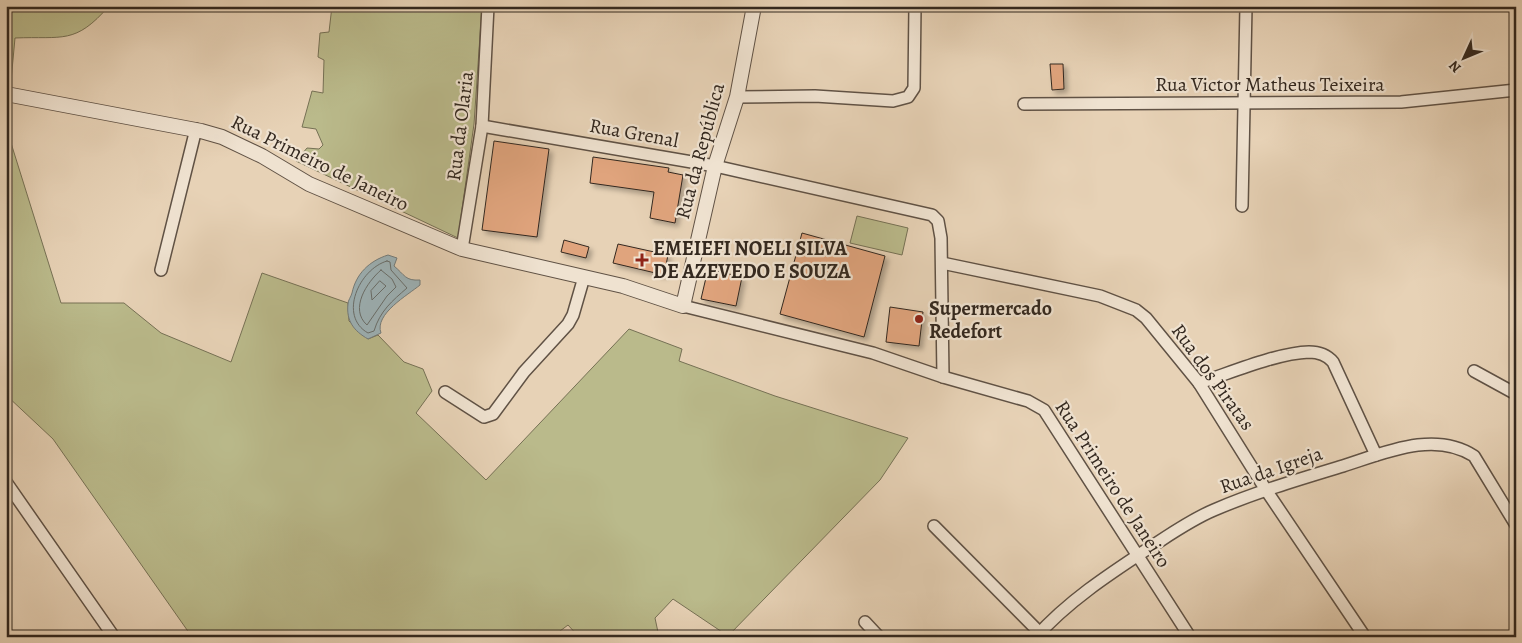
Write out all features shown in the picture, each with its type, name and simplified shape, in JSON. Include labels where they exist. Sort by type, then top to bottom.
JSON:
[{"type":"street","name":"Rua da Olaria","points":[[462,249],[482,126],[488,6]]},
{"type":"street","name":"Rua da República","points":[[683,306],[715,166],[736,97],[754,6]]},
{"type":"street","points":[[736,97],[815,96],[893,101],[908,97],[914,88],[915,6]]},
{"type":"street","points":[[1242,206],[1246,6]]},
{"type":"street","name":"Rua Victor Matheus Teixeira","points":[[1024,104],[1401,102],[1516,90]]},
{"type":"street","name":"Rua Primeiro de Janeiro","points":[[6,94],[196,129],[222,137],[262,156],[309,184],[462,249],[623,286],[683,306],[873,353],[943,377],[1028,401],[1044,410],[1136,556],[1190,637]]},
{"type":"street","name":"Rua Grenal","points":[[482,126],[715,166],[926,212],[934,216],[938,221],[942,263]]},
{"type":"street","points":[[161,270],[196,129]]},
{"type":"street","points":[[942,263],[943,377]]},
{"type":"street","name":"Rua dos Piratas","points":[[942,263],[1100,296],[1120,302],[1146,318],[1199,383],[1266,490],[1365,637]]},
{"type":"street","points":[[445,392],[484,418],[493,414],[524,372],[568,324],[584,277]]},
{"type":"street","points":[[1199,383],[1285,356],[1309,352],[1322,354],[1333,362],[1376,455]]},
{"type":"street","points":[[1474,371],[1516,394]]},
{"type":"street","name":"Rua da Igreja","points":[[1038,635],[1101,581],[1136,556],[1212,511],[1266,490],[1376,455],[1421,444],[1444,445],[1465,451],[1474,456],[1516,525]]},
{"type":"street","points":[[6,482],[114,637]]},
{"type":"street","points":[[934,526],[1038,635]]},
{"type":"street","points":[[865,622],[879,637]]},
{"type":"green space","points":[[6,6],[109,6],[87,27],[77,33],[57,37],[15,38],[11,81],[6,81]]},
{"type":"green space","points":[[332,6],[482,6],[474,124],[458,238],[296,161],[307,148],[319,149],[323,145],[316,129],[302,127],[312,91],[323,93],[324,60],[318,57],[320,33],[329,32]]},
{"type":"green space","points":[[6,127],[61,303],[124,303],[161,333],[231,362],[262,273],[348,303],[349,321],[368,339],[378,335],[404,362],[423,369],[432,391],[416,413],[486,480],[629,329],[682,349],[679,361],[775,396],[908,438],[880,480],[728,636],[673,599],[655,618],[659,637],[579,637],[568,625],[556,634],[557,637],[192,637],[53,439],[6,395]]},
{"type":"green space","points":[[857,216],[908,228],[902,255],[850,243]]},
{"type":"water","points":[[388,255],[397,258],[394,266],[403,275],[411,280],[420,280],[420,285],[387,312],[380,326],[381,333],[368,339],[352,325],[348,316],[348,303],[357,280],[364,269]]},
{"type":"building","points":[[1050,64],[1063,64],[1064,89],[1052,90]]},
{"type":"building","points":[[494,141],[549,149],[537,237],[482,230]]},
{"type":"building","points":[[593,157],[669,168],[668,172],[683,175],[675,223],[650,218],[654,192],[590,183]]},
{"type":"building","points":[[802,233],[885,256],[864,337],[780,314]]},
{"type":"building","points":[[564,240],[589,247],[586,258],[561,252]]},
{"type":"building","points":[[618,244],[668,255],[664,275],[613,263]]},
{"type":"building","points":[[708,269],[742,277],[736,306],[701,299]]},
{"type":"building","points":[[890,307],[923,312],[919,346],[886,342]]},
{"type":"place","name":"EMEIEFI NOELI SILVA DE AZEVEDO E SOUZA","points":[[642,260]]},
{"type":"place","name":"Supermercado Redefort","points":[[919,319]]}]
